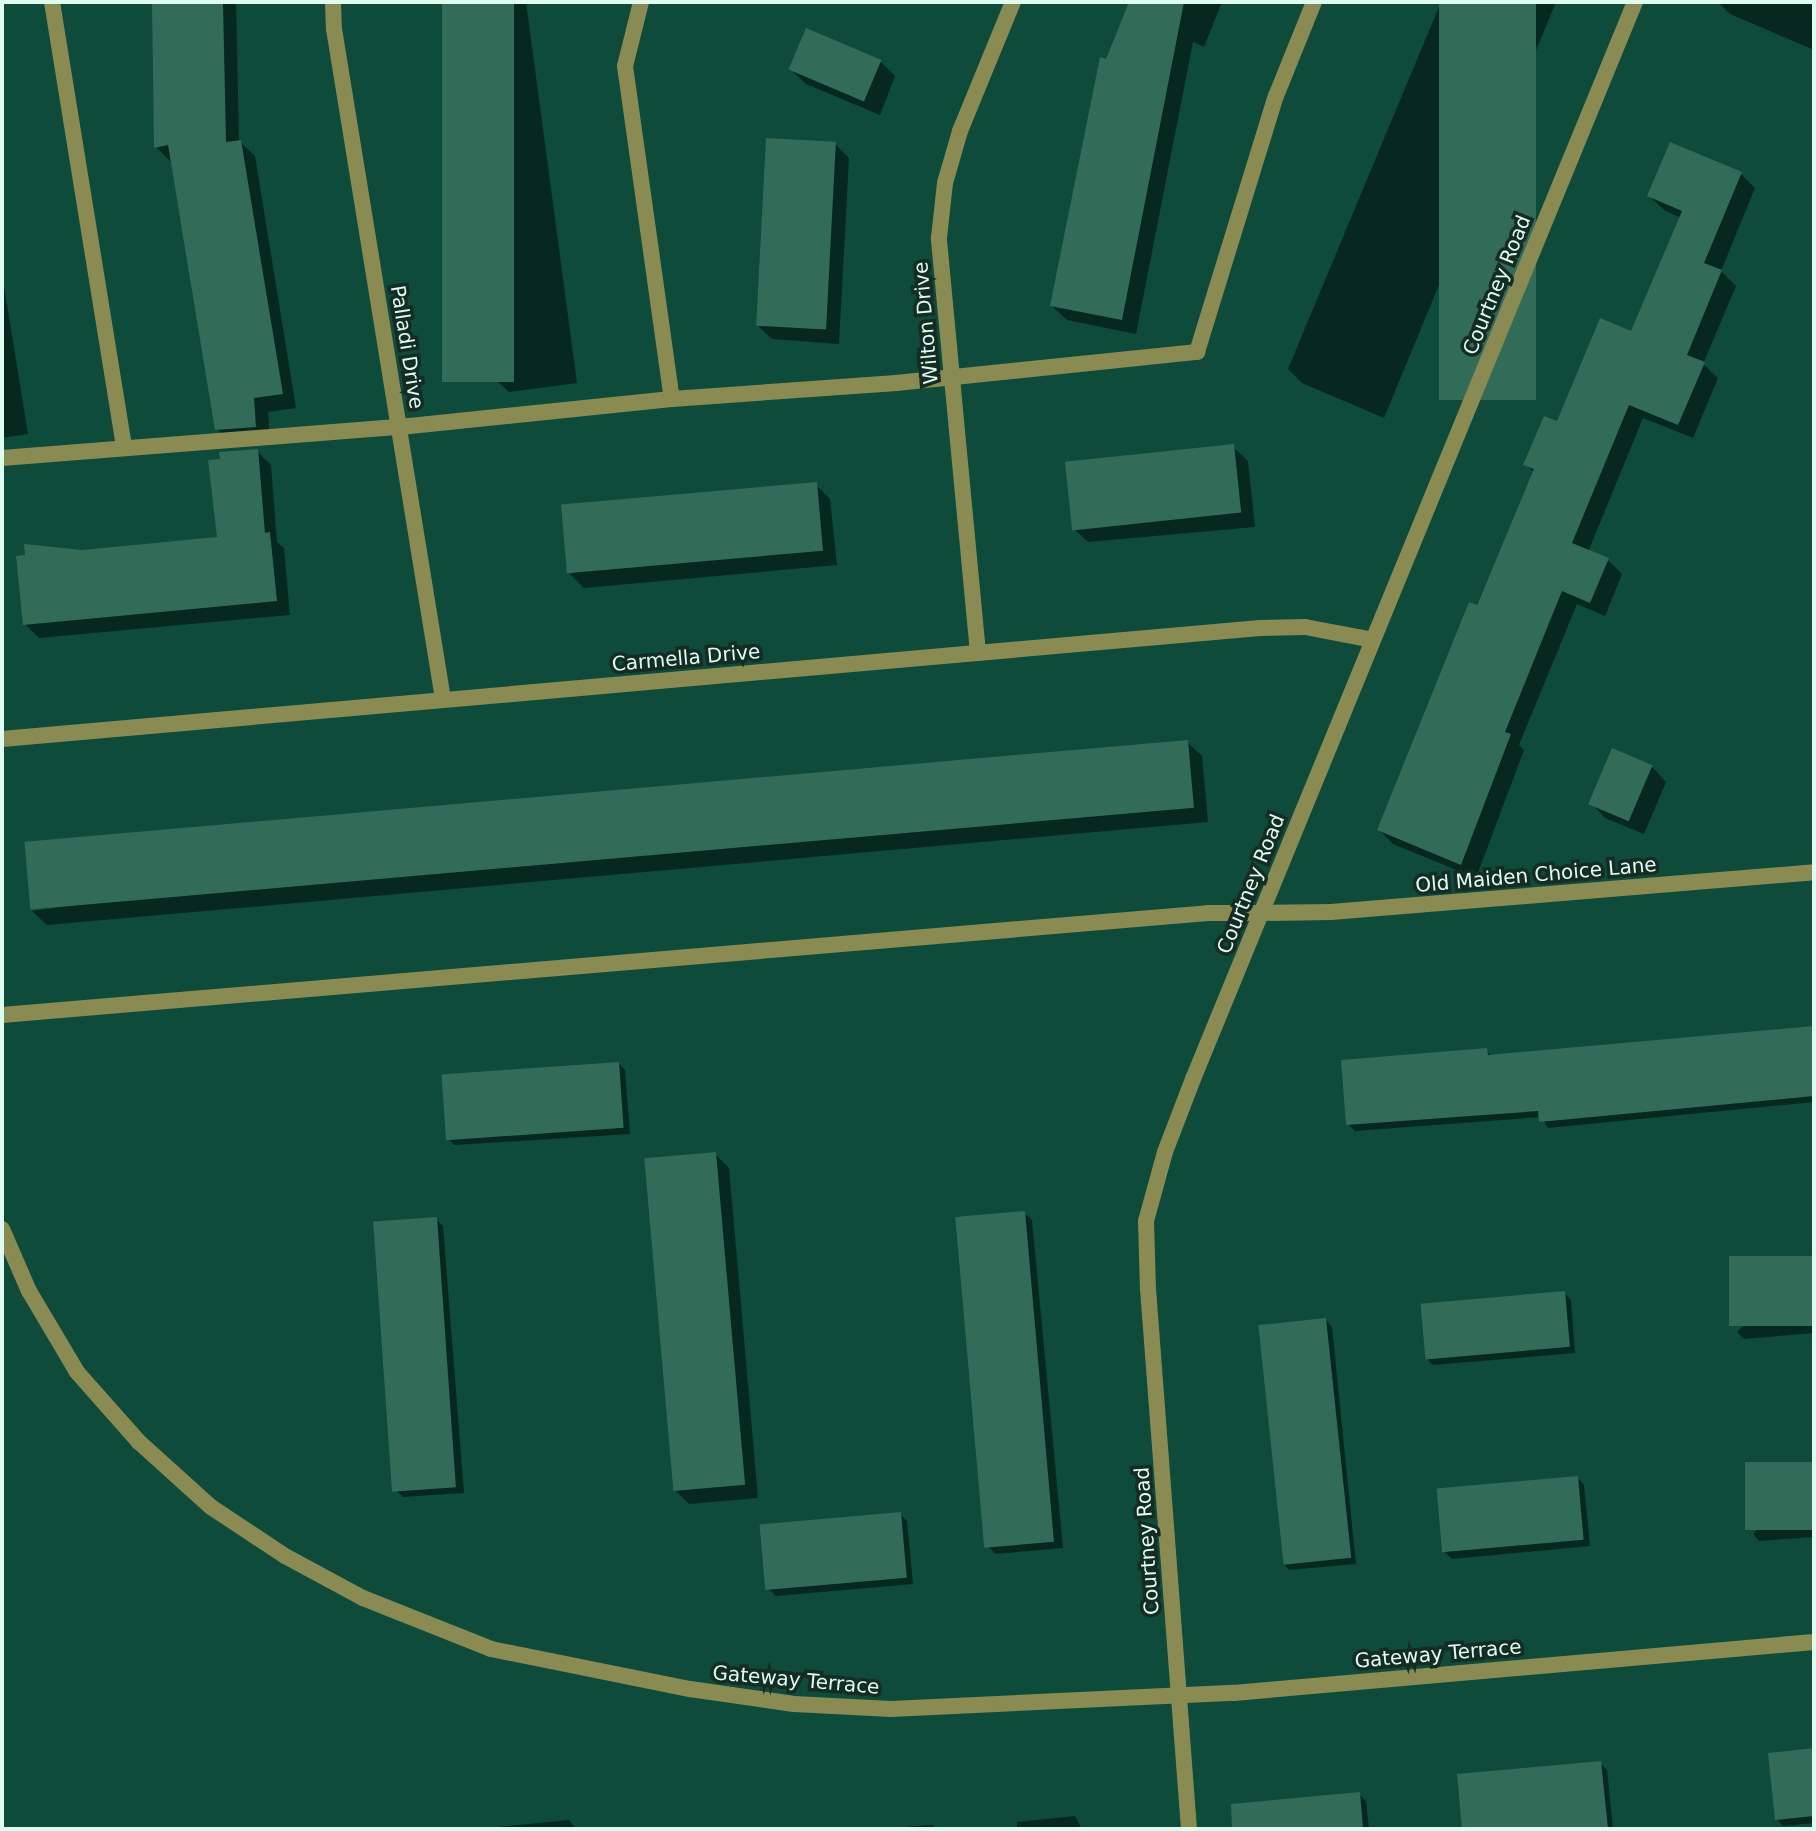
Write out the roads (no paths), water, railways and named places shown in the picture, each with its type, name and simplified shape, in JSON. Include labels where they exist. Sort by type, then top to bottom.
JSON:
[{"type":"street","points":[[52,2],[124,447]]},
{"type":"street","name":"Palladi Drive","points":[[333,2],[334,29],[443,699]]},
{"type":"street","points":[[641,2],[625,66],[672,399]]},
{"type":"street","name":"Wilton Drive","points":[[978,653],[939,238],[945,183],[960,131],[1013,2]]},
{"type":"street","points":[[2,458],[400,427],[672,399],[950,378],[1197,352],[1276,96],[1314,2]]},
{"type":"street","name":"Courtney Road","points":[[1189,1829],[1148,1289],[1146,1221],[1165,1152],[1635,2]]},
{"type":"street","name":"Carmella Drive","points":[[2,739],[1305,627],[1373,640]]},
{"type":"street","name":"Old Maiden Choice Lane","points":[[2,1015],[1208,913],[1331,912],[1814,872]]},
{"type":"street","name":"Gateway Terrace","points":[[2,1229],[29,1291],[77,1372],[139,1442],[211,1507],[315,1573],[407,1617],[491,1649],[612,1675],[794,1704],[891,1709],[1177,1696],[1814,1642]]}]
